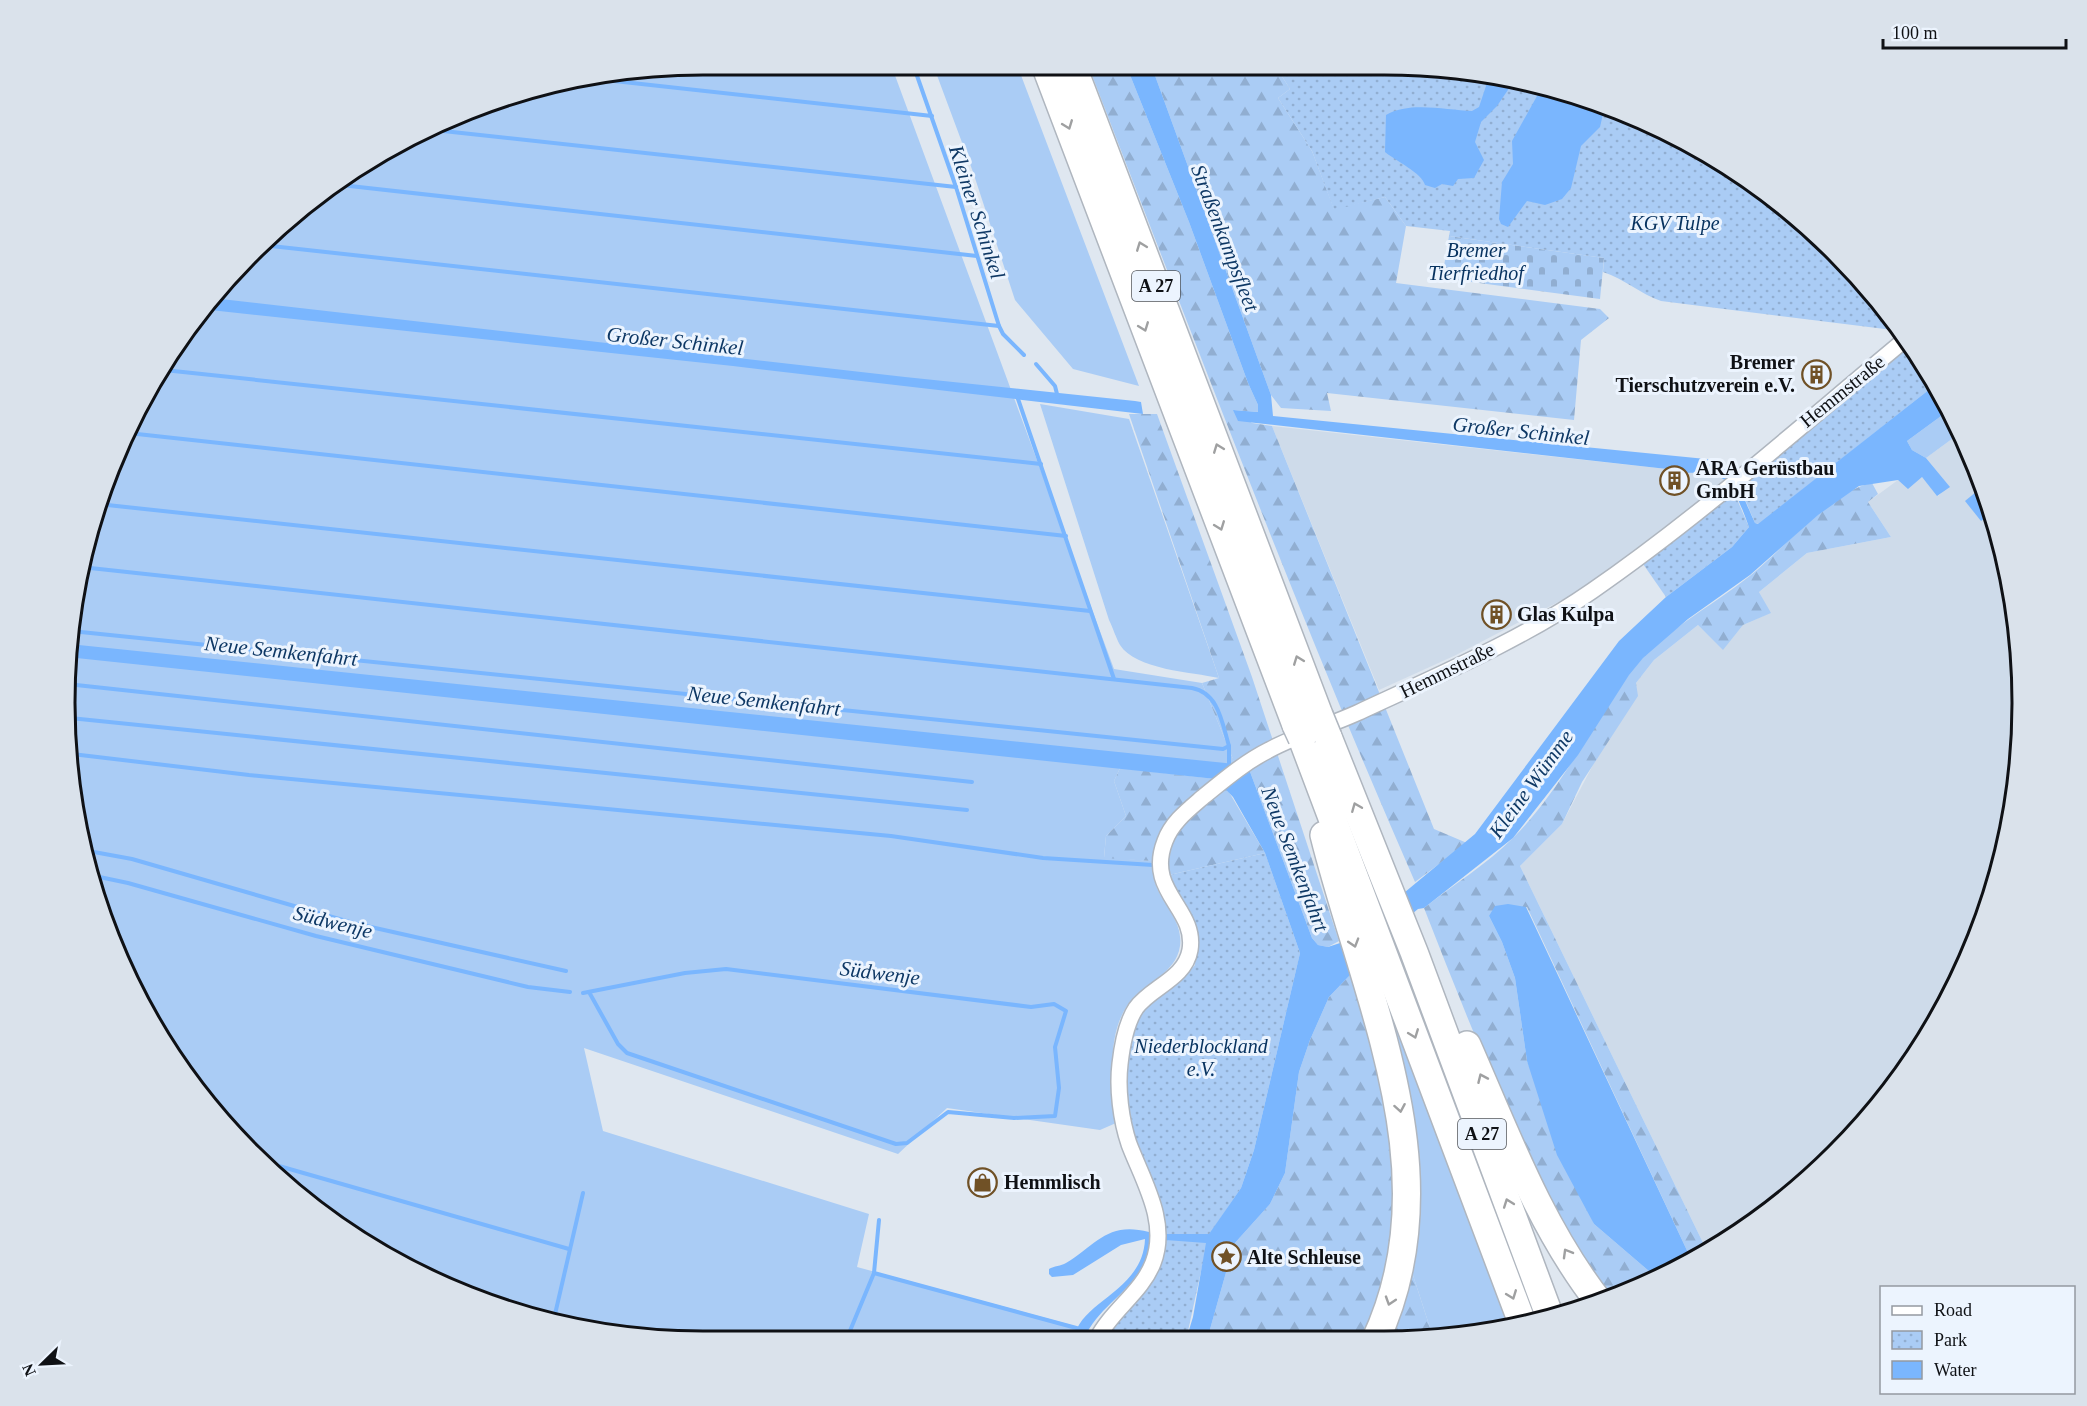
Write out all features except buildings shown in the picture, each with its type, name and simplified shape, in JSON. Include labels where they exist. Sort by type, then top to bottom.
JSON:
[{"type":"highway","name":"A 27","points":[[1049,75],[1309,735],[1378,861],[1419,950],[1547,1310]]},
{"type":"highway","name":"A 27","points":[[1076,75],[1309,735]]},
{"type":"highway","points":[[1309,735],[1349,891],[1369,991],[1400,1107],[1407,1172],[1408,1211],[1400,1269],[1379,1331]]},
{"type":"highway","name":"A 27","points":[[1349,891],[1393,980],[1520,1316]]},
{"type":"highway","points":[[1419,950],[1547,1218],[1582,1281],[1593,1295]]},
{"type":"street","name":"Hemmstraße","points":[[1101,1331],[1145,1278],[1153,1265],[1158,1247],[1158,1229],[1148,1188],[1122,1118],[1119,1066],[1134,1010],[1146,997],[1184,967],[1191,949],[1187,924],[1161,877],[1160,861],[1165,841],[1181,816],[1221,783],[1269,749],[1439,674],[1512,637],[1589,593],[1676,529],[1900,345]]},
{"type":"shaded area","points":[[1272,426],[1667,469],[1667,471],[1712,472],[1722,475],[1726,481],[1583,589],[1456,655],[1379,690]]},
{"type":"shaded area","points":[[1953,438],[1979,501],[1991,540],[2007,621],[2011,662],[2011,744],[2007,785],[1991,866],[1979,905],[1947,981],[1928,1017],[1882,1085],[1828,1147],[1798,1175],[1733,1225],[1703,1244],[1520,866],[1562,824],[1636,683],[1654,660],[1698,625],[1723,649],[1743,625],[1770,613],[1759,592],[1807,553],[1891,537],[1868,502],[1898,480],[1904,484],[1922,477],[1938,496],[1949,486],[1926,458]]},
{"type":"green space","points":[[703,75],[895,75],[1114,669],[1202,683],[1235,764],[1216,779],[1120,768],[1114,781],[1126,816],[1106,836],[1104,857],[1152,861],[1156,885],[1179,930],[1180,946],[1177,956],[1165,972],[1133,998],[1120,1019],[1112,1063],[1116,1123],[1100,1130],[947,1108],[898,1154],[584,1048],[603,1131],[869,1214],[857,1267],[1075,1326],[1075,1331],[662,1330],[580,1319],[501,1298],[425,1266],[389,1247],[354,1225],[289,1175],[231,1117],[181,1052],[159,1017],[140,981],[108,905],[96,866],[80,785],[76,744],[76,662],[80,621],[96,540],[108,501],[140,425],[159,389],[205,321],[259,259],[289,231],[354,181],[389,159],[425,140],[501,108],[540,96],[621,80]]},
{"type":"green space","points":[[937,75],[1021,75],[1139,386],[1073,369],[1015,300],[973,172]]},
{"type":"green space","points":[[1092,75],[1130,75],[1189,222],[1259,412],[1234,410],[1252,423],[1272,426],[1434,829],[1467,843],[1415,882],[1288,579]]},
{"type":"green space","points":[[1155,75],[1281,75],[1290,89],[1278,98],[1312,151],[1334,209],[1385,197],[1406,226],[1396,283],[1600,309],[1609,318],[1581,340],[1574,420],[1327,393],[1331,411],[1281,408],[1271,395]]},
{"type":"green space","name":"KGV Tulpe","points":[[1281,75],[1425,76],[1466,80],[1547,96],[1624,123],[1698,159],[1766,205],[1828,259],[1856,289],[1888,329],[1661,301],[1603,272],[1604,258],[1449,236],[1450,231],[1406,226],[1385,197],[1334,210],[1312,151],[1278,98],[1290,89]]},
{"type":"green space","name":"Bremer Tierfriedhof","points":[[1449,236],[1604,258],[1600,299],[1442,278]]},
{"type":"green space","points":[[1904,351],[1929,390],[1759,524],[1755,523],[1739,485]]},
{"type":"green space","points":[[1040,404],[1129,419],[1219,678],[1151,665],[1138,660],[1120,645],[1109,620]]},
{"type":"green space","points":[[1129,414],[1157,414],[1252,677],[1339,941],[1328,947],[1318,945],[1312,938],[1249,769],[1235,764],[1202,683],[1219,678]]},
{"type":"green space","points":[[1942,415],[1953,438],[1926,458],[1912,450],[1907,441]]},
{"type":"green space","points":[[1872,483],[1878,494],[1868,502],[1891,537],[1807,553],[1759,592],[1771,613],[1743,625],[1723,650],[1698,625],[1654,660],[1636,683],[1638,696],[1582,782],[1562,824],[1520,866],[1703,1244],[1688,1252],[1527,907],[1489,916],[1502,942],[1515,978],[1527,1061],[1594,1224],[1650,1272],[1602,1292],[1553,1205],[1506,1108],[1424,908],[1492,857],[1530,819],[1560,780],[1628,675],[1655,646],[1751,575],[1825,508],[1857,488]]},
{"type":"green space","points":[[1733,490],[1749,527],[1732,547],[1666,597],[1641,561]]},
{"type":"green space","points":[[1120,768],[1216,779],[1175,814],[1156,846],[1152,861],[1104,858],[1106,836],[1126,816],[1114,781]]},
{"type":"green space","points":[[1226,787],[1265,853],[1169,875],[1168,860],[1175,835],[1192,814]]},
{"type":"green space","name":"Niederblockland e.V.","points":[[1265,853],[1300,953],[1254,1150],[1241,1188],[1209,1235],[1188,1331],[1110,1331],[1156,1275],[1164,1249],[1129,1126],[1124,1079],[1137,1016],[1154,996],[1179,982],[1195,965],[1196,933],[1169,875]]},
{"type":"green space","points":[[1351,974],[1373,1043],[1392,1130],[1395,1188],[1389,1273],[1364,1331],[1210,1331],[1234,1244],[1270,1204],[1285,1173],[1299,1072],[1329,997]]},
{"type":"green space","points":[[1379,984],[1508,1319],[1431,1329],[1411,1269]]},
{"type":"green space","points":[[1411,1269],[1431,1329],[1394,1331]]},
{"type":"water","name":"Kleine Wümme","points":[[1130,75],[1155,75],[1271,395],[1273,416],[1716,460],[1735,480],[1755,523],[1758,524],[1929,390],[1942,415],[1907,441],[1912,450],[1926,458],[1950,487],[1937,496],[1922,477],[1908,489],[1898,480],[1859,486],[1818,515],[1750,575],[1688,619],[1643,658],[1629,675],[1578,755],[1513,838],[1424,908],[1418,909],[1354,962],[1351,974],[1329,997],[1299,1072],[1285,1173],[1270,1204],[1234,1244],[1210,1331],[1189,1331],[1206,1243],[1152,1239],[1140,1271],[1088,1331],[1076,1331],[1087,1315],[1134,1272],[1142,1257],[1145,1239],[1121,1245],[1073,1275],[1052,1277],[1049,1269],[1066,1263],[1113,1232],[1135,1229],[1149,1232],[1152,1230],[1154,1234],[1209,1234],[1241,1188],[1254,1150],[1300,953],[1265,853],[1233,797],[1216,779],[76,658],[78,645],[1235,764],[1249,769],[1312,938],[1318,945],[1328,947],[1346,941],[1475,834],[1619,641],[1666,597],[1732,547],[1749,527],[1729,484],[1713,475],[1667,472],[1667,469],[1238,421],[1233,410],[1258,412],[1258,405],[1189,222]]},
{"type":"water","points":[[1485,83],[1510,88],[1497,106],[1481,122],[1475,142],[1484,160],[1474,178],[1458,179],[1453,186],[1442,184],[1435,188],[1425,185],[1419,176],[1385,152],[1386,115],[1405,108],[1416,107],[1472,111],[1479,107]]},
{"type":"water","points":[[1538,94],[1603,115],[1600,127],[1581,146],[1571,188],[1562,199],[1545,205],[1527,201],[1508,227],[1501,224],[1499,219],[1502,182],[1513,164],[1512,141]]},
{"type":"water","points":[[223,299],[1135,401],[1141,402],[1143,414],[733,366],[214,310]]},
{"type":"water","points":[[1976,492],[1984,519],[1981,521],[1965,501]]},
{"type":"water","points":[[1508,904],[1526,907],[1688,1252],[1650,1272],[1594,1224],[1557,1155],[1527,1061],[1515,978],[1502,942],[1489,916],[1495,906]]},
{"type":"waterway","name":"Kleiner Schinkel","points":[[917,75],[956,187],[999,326],[1003,334],[1024,355]]},
{"type":"waterway","points":[[615,81],[932,116]]},
{"type":"waterway","points":[[445,131],[956,187]]},
{"type":"waterway","points":[[347,186],[977,256]]},
{"type":"waterway","points":[[273,246],[999,326]]},
{"type":"waterway","name":"Kleiner Schinkel","points":[[1036,364],[1055,386],[1058,398]]},
{"type":"waterway","points":[[171,371],[1041,464]]},
{"type":"waterway","points":[[1017,396],[1114,679]]},
{"type":"waterway","points":[[136,434],[1066,536]]},
{"type":"waterway","points":[[107,505],[1090,611]]},
{"type":"waterway","name":"Neue Semkenfahrt","points":[[79,632],[1223,749],[1229,746],[1214,702],[1201,691],[1192,688],[90,568]]},
{"type":"waterway","points":[[75,685],[972,782]]},
{"type":"waterway","points":[[75,719],[967,810]]},
{"type":"waterway","points":[[1229,746],[1229,768]]},
{"type":"waterway","points":[[77,755],[249,775],[891,836],[1043,858],[1153,865]]},
{"type":"waterway","points":[[93,852],[132,859],[353,923],[566,971]]},
{"type":"waterway","name":"Südwenje","points":[[99,877],[316,936],[528,987],[570,992]]},
{"type":"waterway","name":"Südwenje","points":[[583,993],[685,973],[726,969],[1031,1007],[1054,1004],[1066,1011],[1055,1047],[1059,1088],[1055,1116],[1014,1118],[948,1112],[907,1143],[896,1144],[627,1053],[618,1044],[589,992]]},
{"type":"waterway","points":[[280,1166],[569,1249]]},
{"type":"waterway","points":[[555,1313],[583,1193]]},
{"type":"waterway","points":[[850,1331],[874,1273],[879,1220]]},
{"type":"waterway","points":[[874,1273],[1080,1329]]},
{"type":"place","name":"Bremer Tierschutzverein e.V.","points":[[1816,374]]},
{"type":"place","name":"ARA Gerüstbau GmbH","points":[[1675,480]]},
{"type":"place","name":"Glas Kulpa","points":[[1496,614]]},
{"type":"place","name":"Hemmlisch","points":[[983,1182]]},
{"type":"place","name":"Alte Schleuse","points":[[1226,1257]]},
{"type":"water label","name":"Straßenkampsfleet","points":[[1225,238]]},
{"type":"water label","name":"Großer Schinkel","points":[[675,341]]},
{"type":"water label","name":"Großer Schinkel","points":[[1521,431]]}]
